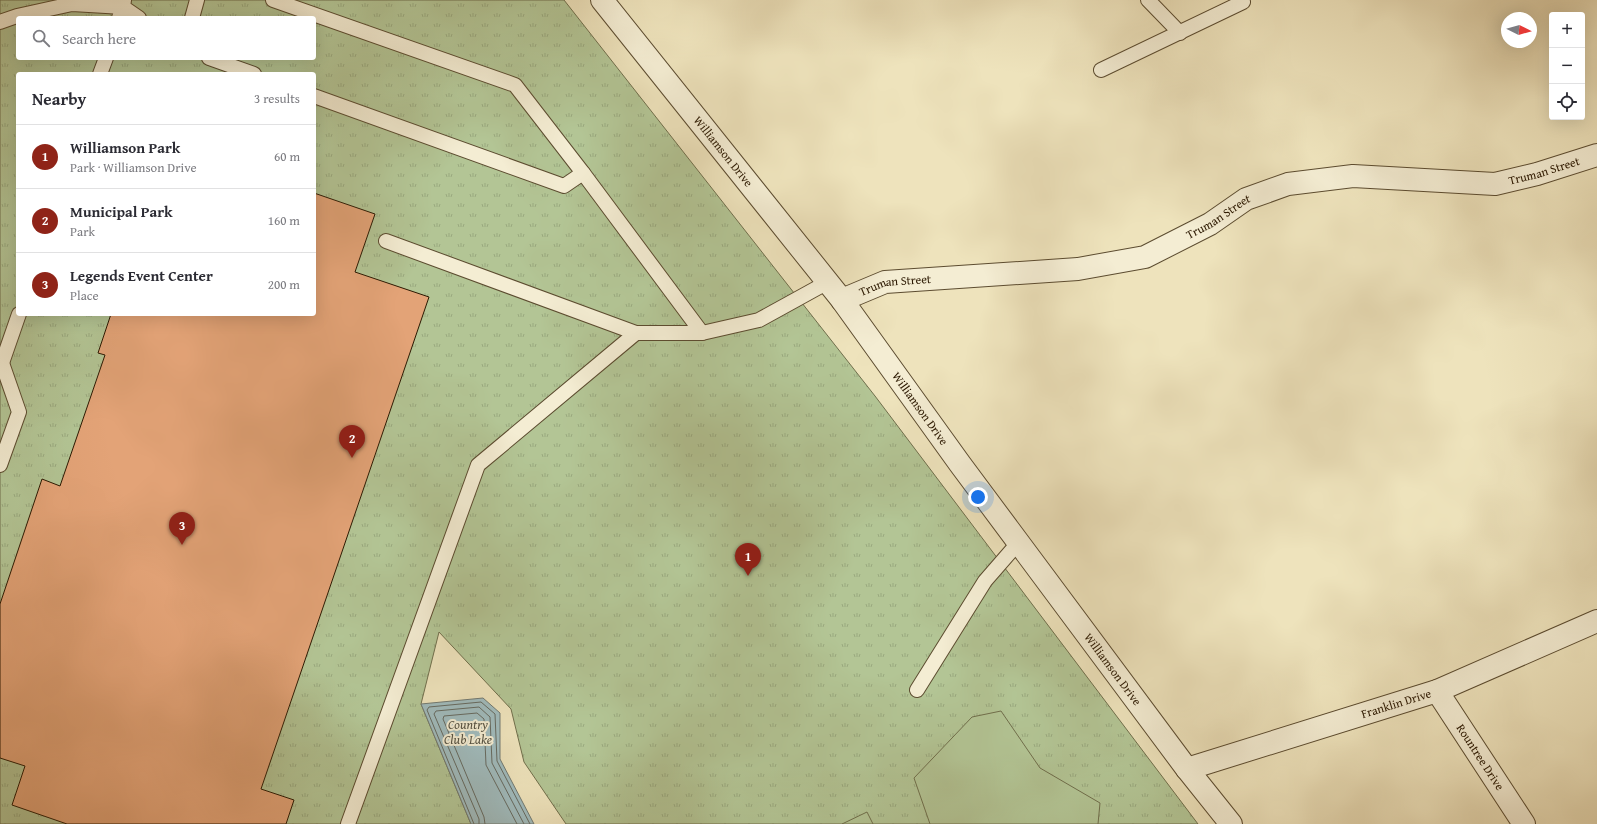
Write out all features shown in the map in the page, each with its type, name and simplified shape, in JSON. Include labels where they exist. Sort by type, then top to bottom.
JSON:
[{"type":"street","name":"Williamson Drive","points":[[602,0],[842,300],[1018,543],[1231,824]]},
{"type":"street","name":"Truman Street","points":[[842,300],[885,282],[1078,269],[1145,257],[1210,224],[1246,200],[1288,184],[1354,176],[1495,184],[1537,174],[1597,155]]},
{"type":"street","name":"Franklin Drive","points":[[1188,769],[1438,691],[1597,621]]},
{"type":"street","name":"Rountree Drive","points":[[1438,691],[1524,824]]},
{"type":"lane","points":[[193,16],[198,0]]},
{"type":"lane","points":[[273,0],[515,85],[583,173],[702,333]]},
{"type":"lane","points":[[1148,0],[1180,33]]},
{"type":"lane","points":[[1101,70],[1243,2]]},
{"type":"lane","points":[[17,16],[72,4],[122,8],[136,16]]},
{"type":"lane","points":[[0,22],[16,16]]},
{"type":"lane","points":[[101,72],[105,60]]},
{"type":"lane","points":[[215,60],[248,72]]},
{"type":"lane","points":[[316,97],[564,186],[583,173]]},
{"type":"lane","points":[[386,241],[636,333],[702,333],[759,320],[828,282]]},
{"type":"lane","points":[[0,465],[19,412],[1,362],[18,316]]},
{"type":"lane","points":[[348,824],[478,465],[636,333]]},
{"type":"lane","points":[[917,690],[985,581],[1018,543]]},
{"type":"green space","points":[[0,0],[564,0],[875,396],[1198,824],[566,824],[524,762],[511,709],[439,632],[421,704],[471,824],[0,824]]},
{"type":"green space","points":[[1001,711],[1040,768],[1100,803],[1098,824],[930,824],[914,778],[972,717]]},
{"type":"green space","points":[[867,812],[873,824],[842,824]]},
{"type":"water","name":"Country Club Lake","points":[[483,698],[500,713],[500,759],[534,824],[471,824],[421,704]]},
{"type":"building","points":[[316,194],[375,214],[355,272],[429,297],[261,789],[294,800],[286,824],[67,824],[12,805],[25,766],[0,758],[0,604],[42,479],[60,486],[105,355],[98,353],[110,316],[316,316]]},
{"type":"place","name":"Municipal Park","points":[[352,458]]},
{"type":"place","name":"Legends Event Center","points":[[182,545]]},
{"type":"place","name":"Williamson Park","points":[[748,576]]}]
